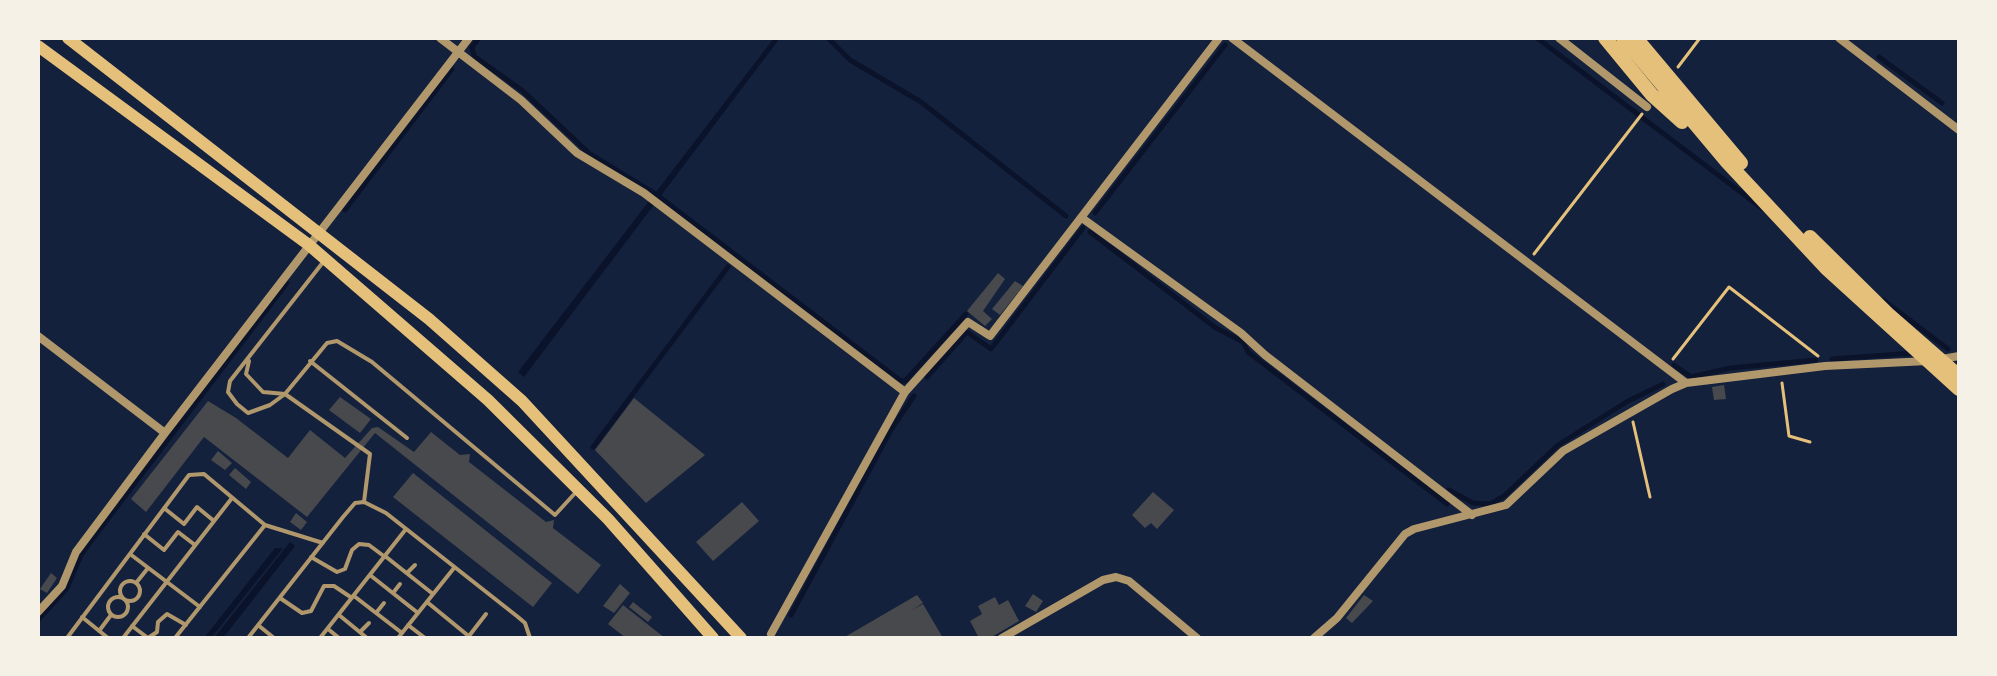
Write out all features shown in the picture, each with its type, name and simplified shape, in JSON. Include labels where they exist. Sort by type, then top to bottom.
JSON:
[{"type":"highway","points":[[1605,38],[1652,95],[1727,162]]},
{"type":"highway","points":[[1623,38],[1727,162],[1848,290],[1959,389]]},
{"type":"highway","points":[[1636,38],[1832,260],[1959,376]]},
{"type":"highway","points":[[1643,38],[1686,98]]},
{"type":"main road","points":[[68,38],[429,319],[522,401],[741,638]]},
{"type":"main road","points":[[38,46],[309,245],[488,400],[578,489],[713,638]]},
{"type":"street","points":[[440,38],[521,100],[577,153],[644,193],[905,392]]},
{"type":"street","points":[[38,612],[62,586],[76,552],[165,433],[469,38]]},
{"type":"street","points":[[772,637],[905,392],[968,322],[990,336],[1219,38]]},
{"type":"street","points":[[1232,38],[1686,383]]},
{"type":"street","points":[[1559,38],[1647,107]]},
{"type":"street","points":[[1839,38],[1959,130]]},
{"type":"street","points":[[1082,218],[1241,333],[1265,355],[1472,515]]},
{"type":"street","points":[[38,336],[165,433]]},
{"type":"street","points":[[1314,638],[1337,618],[1405,534],[1506,505],[1563,451],[1686,383],[1825,366],[1899,364],[1959,356]]},
{"type":"street","points":[[1002,638],[1103,580],[1116,577],[1129,581],[1197,638]]},
{"type":"lane","points":[[326,259],[230,381],[228,392],[237,404],[248,413],[270,405],[285,394],[327,343],[337,341],[350,346],[555,515],[578,489]]},
{"type":"lane","points":[[250,359],[246,374],[263,392],[285,394],[370,454],[364,502]]},
{"type":"lane","points":[[310,361],[407,438]]},
{"type":"lane","points":[[67,638],[189,475],[197,472],[265,525],[323,543]]},
{"type":"lane","points":[[123,638],[232,497]]},
{"type":"lane","points":[[248,638],[355,503],[364,502],[406,529],[525,623],[530,638]]},
{"type":"lane","points":[[164,508],[184,524],[197,507],[214,521]]},
{"type":"lane","points":[[175,638],[265,525]]},
{"type":"lane","points":[[320,638],[406,529]]},
{"type":"lane","points":[[144,534],[164,550],[178,532],[195,545]]},
{"type":"lane","points":[[311,557],[337,572],[345,569],[352,550],[359,544],[369,545],[433,594]]},
{"type":"lane","points":[[130,554],[200,607]]},
{"type":"lane","points":[[407,573],[415,565]]},
{"type":"lane","points":[[280,597],[302,613],[311,611],[324,586],[338,588],[376,613],[400,636],[455,567]]},
{"type":"lane","points":[[136,583],[148,568]]},
{"type":"lane","points":[[370,575],[418,613]]},
{"type":"lane","points":[[99,631],[111,615],[109,603],[114,598],[124,599],[137,598],[140,592],[136,583],[130,581],[122,585],[120,591],[124,599],[126,613],[118,617],[111,615]]},
{"type":"lane","points":[[393,593],[400,584]]},
{"type":"lane","points":[[427,602],[470,637],[486,614]]},
{"type":"lane","points":[[376,613],[384,603]]},
{"type":"lane","points":[[132,626],[148,638],[157,632],[158,622],[167,614],[186,625]]},
{"type":"lane","points":[[339,615],[367,638]]},
{"type":"lane","points":[[82,617],[108,638]]},
{"type":"lane","points":[[360,632],[369,623]]},
{"type":"lane","points":[[258,625],[274,638]]},
{"type":"lane","points":[[408,625],[425,638]]},
{"type":"lane","points":[[328,629],[339,638]]},
{"type":"path","points":[[1673,73],[1700,38]]},
{"type":"path","points":[[1527,262],[1647,107]]},
{"type":"path","points":[[1666,368],[1729,287],[1814,350],[1825,366]]},
{"type":"path","points":[[1781,371],[1786,429],[1792,438],[1810,442]]},
{"type":"path","points":[[1631,411],[1650,497]]},
{"type":"water","points":[[774,38],[780,38],[524,377],[518,372]]},
{"type":"water","points":[[290,542],[295,546],[223,638],[214,638]]},
{"type":"water","points":[[275,548],[283,548],[211,638],[204,638]]},
{"type":"building","points":[[998,273],[1005,279],[983,311],[992,319],[985,326],[967,311]]},
{"type":"building","points":[[1015,281],[1023,286],[1000,315],[992,309]]},
{"type":"building","points":[[1724,385],[1726,399],[1714,400],[1712,387]]},
{"type":"building","points":[[340,397],[371,419],[360,433],[329,410]]},
{"type":"building","points":[[634,398],[705,455],[646,503],[595,450]]},
{"type":"building","points":[[208,401],[236,418],[288,458],[310,430],[345,458],[372,428],[378,427],[414,452],[431,432],[460,455],[470,454],[469,462],[546,522],[554,520],[553,528],[601,565],[578,594],[375,433],[307,517],[204,437],[146,512],[131,499]]},
{"type":"building","points":[[218,451],[232,463],[225,470],[211,460]]},
{"type":"building","points":[[235,468],[251,482],[246,489],[229,475]]},
{"type":"building","points":[[413,473],[552,583],[533,607],[393,497]]},
{"type":"building","points":[[1153,492],[1174,510],[1157,529],[1151,523],[1145,528],[1132,515]]},
{"type":"building","points":[[742,502],[759,521],[713,561],[696,542]]},
{"type":"building","points":[[296,513],[307,522],[301,530],[290,522]]},
{"type":"building","points":[[51,573],[57,578],[47,593],[40,589]]},
{"type":"building","points":[[620,584],[630,593],[614,613],[603,606]]},
{"type":"building","points":[[1033,594],[1043,601],[1036,612],[1025,606]]},
{"type":"building","points":[[917,595],[923,603],[912,610],[923,604],[943,638],[843,638]]},
{"type":"building","points":[[1364,595],[1373,601],[1352,623],[1346,618]]},
{"type":"building","points":[[995,597],[999,605],[1008,600],[1019,621],[990,638],[979,638],[970,621],[982,614],[978,606]]},
{"type":"building","points":[[633,602],[652,617],[648,622],[629,607]]},
{"type":"building","points":[[623,605],[665,638],[626,638],[608,624]]},
{"type":"waterway","points":[[479,38],[472,47],[474,56],[523,91],[590,154],[657,195],[901,381],[905,381],[966,314]]},
{"type":"waterway","points":[[828,38],[850,60],[921,102],[1066,216]]},
{"type":"waterway","points":[[1537,38],[1763,209]]},
{"type":"waterway","points":[[1095,213],[1225,45]]},
{"type":"waterway","points":[[1879,57],[1942,103]]},
{"type":"waterway","points":[[345,210],[452,69]]},
{"type":"waterway","points":[[927,377],[967,332],[991,349],[1083,228]]},
{"type":"waterway","points":[[1090,232],[1216,328],[1243,342],[1248,352],[1447,504]]},
{"type":"waterway","points":[[593,447],[728,267]]},
{"type":"waterway","points":[[38,620],[67,588],[81,555],[287,283]]},
{"type":"waterway","points":[[1883,300],[1948,349]]},
{"type":"waterway","points":[[1832,359],[1914,353]]},
{"type":"waterway","points":[[1674,365],[1691,377],[1730,368],[1816,360]]},
{"type":"waterway","points":[[1449,490],[1473,503],[1490,504],[1504,496],[1558,445],[1628,401],[1663,384]]},
{"type":"waterway","points":[[791,615],[892,428],[914,396]]}]
